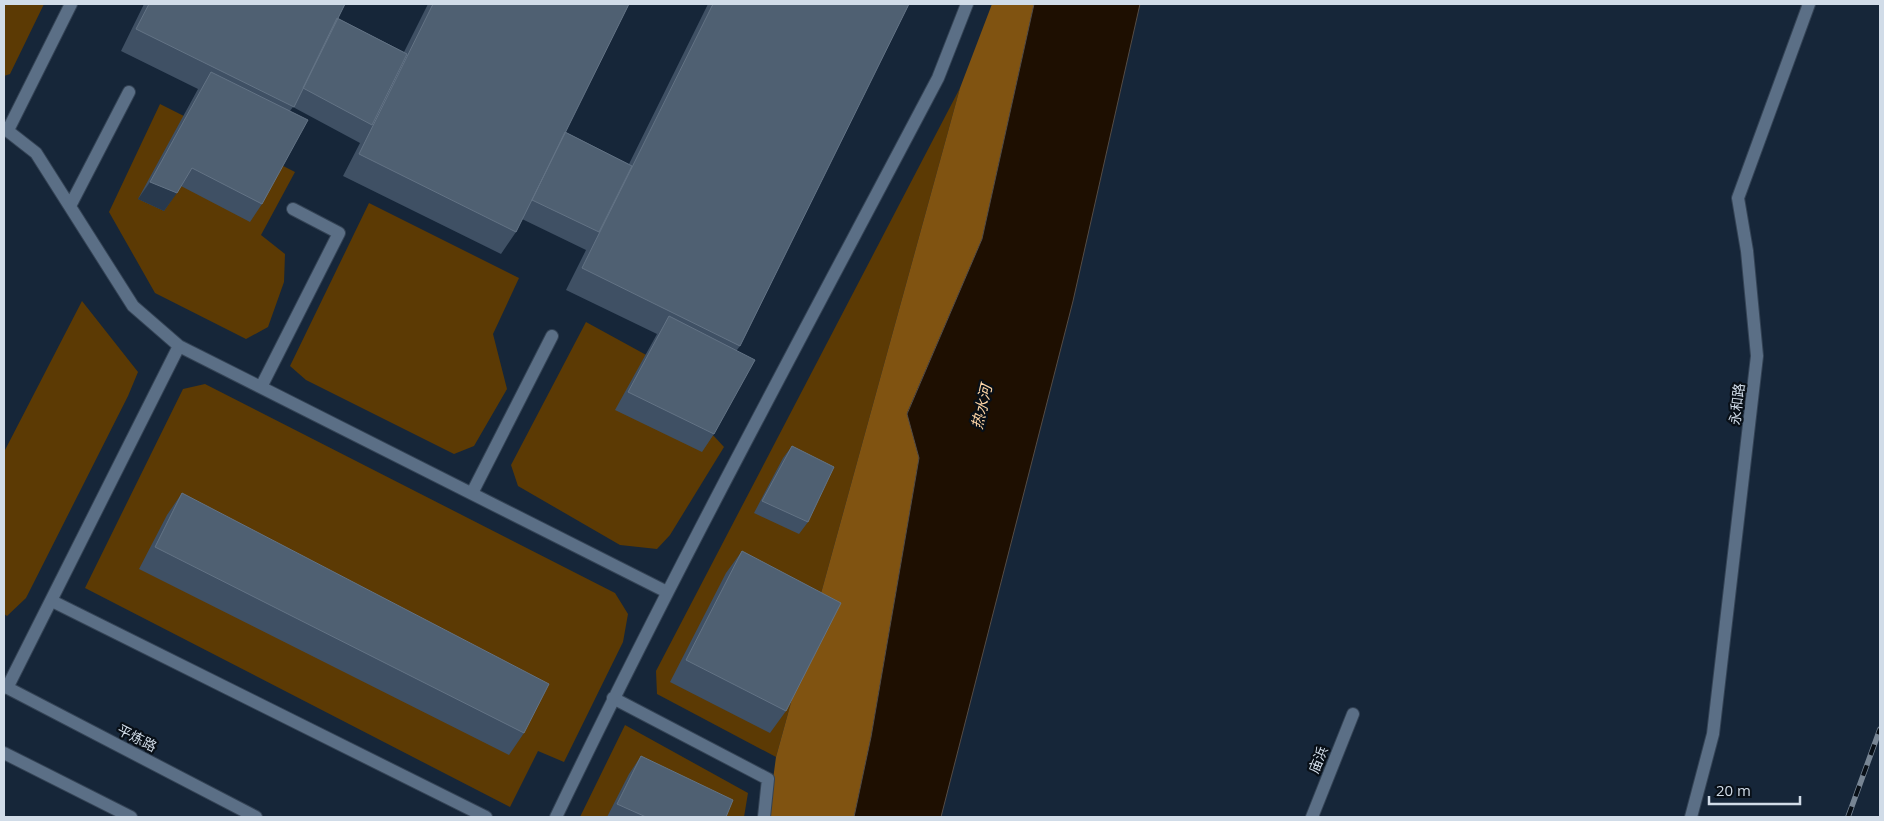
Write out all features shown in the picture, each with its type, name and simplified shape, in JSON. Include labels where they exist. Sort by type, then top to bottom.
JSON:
[{"type":"street","points":[[72,4],[6,129],[36,153],[133,306],[179,346],[667,592]]},
{"type":"street","points":[[556,817],[613,698],[667,592],[938,78],[967,4]]},
{"type":"street","name":"永和路","points":[[1691,817],[1713,734],[1757,356],[1747,251],[1738,198],[1809,4]]},
{"type":"street","points":[[70,206],[129,92]]},
{"type":"street","points":[[261,387],[340,233],[293,209]]},
{"type":"street","points":[[472,494],[552,336]]},
{"type":"street","points":[[6,687],[52,601],[179,346]]},
{"type":"street","points":[[52,601],[486,817]]},
{"type":"street","name":"平炼路","points":[[6,687],[256,817]]},
{"type":"street","points":[[613,698],[768,779],[764,817]]},
{"type":"street","name":"庙浜","points":[[1312,817],[1353,714]]},
{"type":"street","points":[[4,752],[132,817]]},
{"type":"shaded area","points":[[4,4],[44,4],[10,74],[4,76]]},
{"type":"shaded area","points":[[992,4],[1034,4],[982,239],[907,413],[919,458],[871,737],[854,817],[768,817],[776,757],[960,88]]},
{"type":"shaded area","points":[[960,88],[776,757],[657,694],[656,671]]},
{"type":"shaded area","points":[[160,104],[295,172],[261,235],[285,254],[284,282],[268,327],[246,339],[155,293],[109,212]]},
{"type":"shaded area","points":[[369,203],[519,278],[493,334],[507,389],[474,446],[454,454],[306,380],[290,366]]},
{"type":"shaded area","points":[[82,301],[138,372],[128,396],[26,598],[7,616],[4,614],[4,452]]},
{"type":"shaded area","points":[[586,322],[712,391],[700,421],[724,447],[670,535],[657,549],[620,545],[518,486],[511,465]]},
{"type":"shaded area","points":[[205,384],[615,593],[628,614],[623,642],[564,762],[538,751],[510,807],[85,588],[183,389]]},
{"type":"shaded area","points":[[625,725],[748,793],[744,817],[580,817]]},
{"type":"water","name":"热水河","points":[[1034,4],[1140,4],[1073,301],[941,817],[854,817],[871,737],[919,458],[907,414],[982,239]]},
{"type":"building","points":[[149,4],[345,4],[294,107],[136,29]]},
{"type":"building","points":[[433,4],[629,4],[516,232],[359,154]]},
{"type":"building","points":[[713,4],[909,4],[740,346],[582,268]]},
{"type":"building","points":[[337,18],[407,54],[372,125],[303,88]]},
{"type":"building","points":[[211,72],[308,120],[262,204],[192,168],[177,193],[150,182]]},
{"type":"building","points":[[565,132],[632,166],[599,232],[532,200]]},
{"type":"building","points":[[669,316],[755,360],[714,434],[628,392]]},
{"type":"building","points":[[792,446],[834,467],[808,522],[762,501]]},
{"type":"building","points":[[182,493],[549,684],[524,733],[155,547]]},
{"type":"building","points":[[742,551],[841,603],[786,711],[686,660]]},
{"type":"building","points":[[641,756],[733,800],[726,817],[646,817],[617,804]]},
{"type":"railway","points":[[1848,817],[1880,729]]}]
